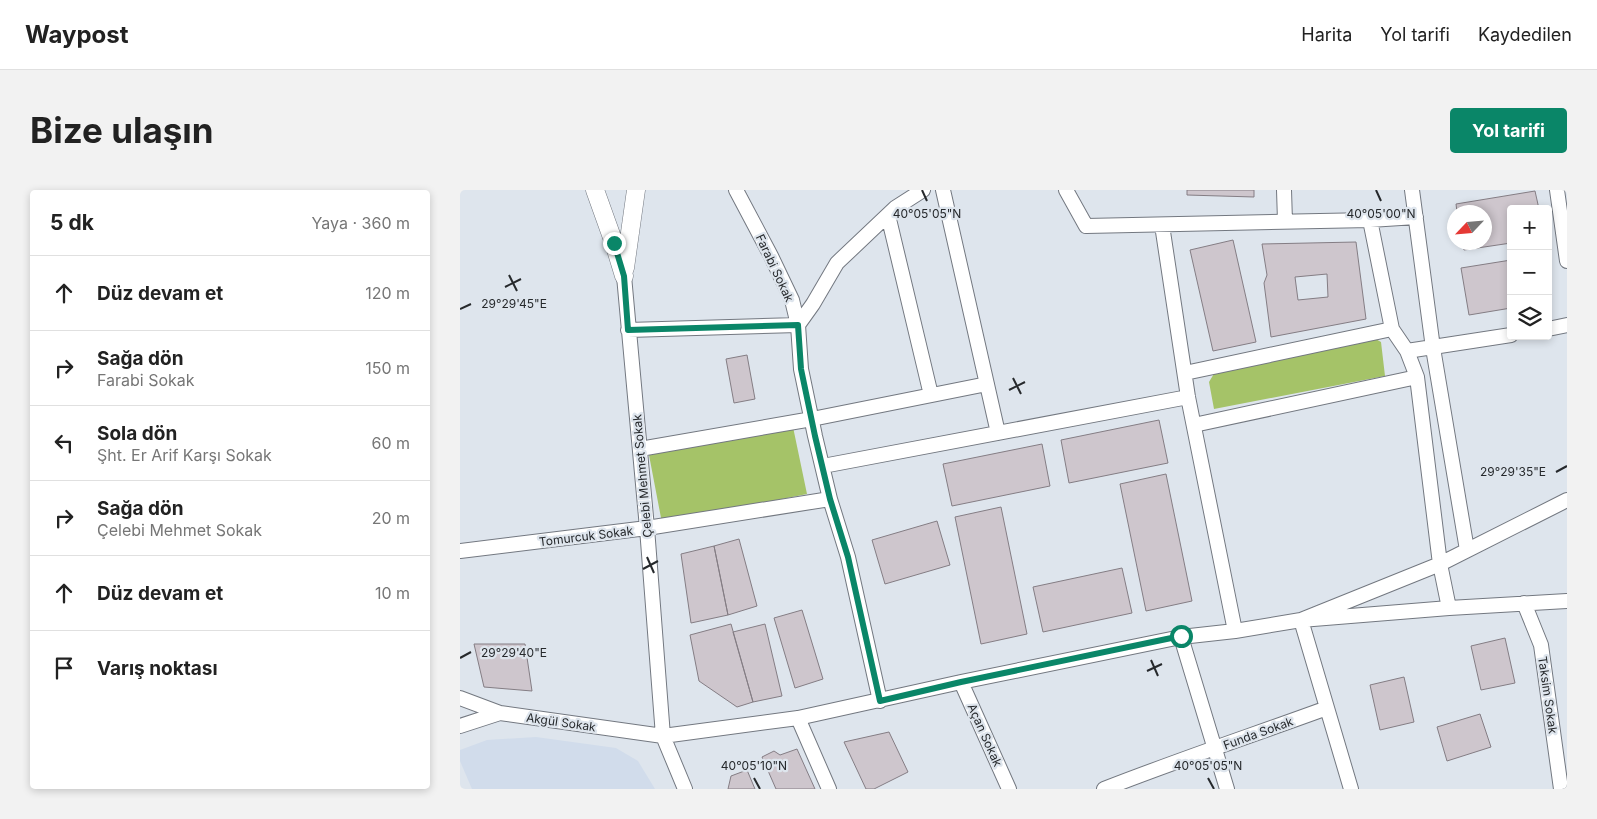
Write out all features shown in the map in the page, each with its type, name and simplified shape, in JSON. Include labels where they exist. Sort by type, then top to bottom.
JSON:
[{"type":"street","points":[[595,190],[624,276]]},
{"type":"street","points":[[624,276],[636,190]]},
{"type":"street","name":"Farabi Sokak","points":[[736,190],[792,300],[798,325],[801,369],[830,499],[848,557],[880,701]]},
{"type":"street","points":[[628,330],[798,325],[813,304],[837,263],[888,215],[923,190]]},
{"type":"street","points":[[944,190],[998,433]]},
{"type":"street","points":[[1066,190],[1086,226],[1162,226],[1416,217]]},
{"type":"street","points":[[1284,190],[1285,221]]},
{"type":"street","points":[[1412,190],[1433,348],[1467,550]]},
{"type":"street","points":[[1557,190],[1567,261]]},
{"type":"street","points":[[888,215],[931,395]]},
{"type":"street","points":[[1370,220],[1392,329],[1407,351],[1417,378],[1440,564],[1449,608]]},
{"type":"street","points":[[1162,226],[1188,397],[1235,631]]},
{"type":"street","name":"Çelebi Mehmet Sokak","points":[[624,276],[647,528],[663,736],[685,789]]},
{"type":"street","points":[[1552,328],[1567,325]]},
{"type":"street","points":[[1185,373],[1392,329]]},
{"type":"street","points":[[1407,351],[1507,336]]},
{"type":"street","points":[[1194,425],[1417,378]]},
{"type":"street","points":[[640,449],[812,419],[987,384]]},
{"type":"street","points":[[823,466],[1188,397]]},
{"type":"street","name":"Tomurcuk Sokak","points":[[460,551],[647,528],[830,499]]},
{"type":"street","points":[[1301,620],[1440,564],[1567,500]]},
{"type":"street","points":[[1301,620],[1567,601]]},
{"type":"street","name":"Taksim Sokak","points":[[1524,603],[1541,645],[1561,789]]},
{"type":"street","points":[[1301,620],[1350,789]]},
{"type":"street","name":"Akgül Sokak","points":[[460,726],[500,713],[663,736],[798,718],[1181,636],[1235,631],[1301,620]]},
{"type":"street","points":[[1181,636],[1227,789]]},
{"type":"street","name":"Açan Sokak","points":[[961,682],[1009,789]]},
{"type":"street","points":[[460,698],[500,713]]},
{"type":"street","name":"Funda Sokak","points":[[1104,789],[1327,708]]},
{"type":"street","points":[[798,718],[829,789]]},
{"type":"shaded area","points":[[536,737],[616,748],[638,761],[655,789],[472,789],[460,761],[460,750],[487,740]]},
{"type":"green space","points":[[1374,338],[1381,342],[1385,376],[1214,409],[1209,382],[1215,372]]},
{"type":"green space","points":[[793,427],[807,494],[662,523],[649,455]]},
{"type":"building","points":[[1187,190],[1254,190],[1254,197],[1187,195]]},
{"type":"building","points":[[1535,191],[1538,205],[1507,205],[1507,244],[1492,246],[1492,205],[1456,204]]},
{"type":"building","points":[[1233,240],[1256,342],[1213,351],[1190,250]]},
{"type":"building","points":[[1356,242],[1366,319],[1271,337],[1264,283],[1267,275],[1262,244]],"holes":[[[1327,274],[1328,297],[1298,300],[1295,277]]]},
{"type":"building","points":[[1507,261],[1507,309],[1469,315],[1461,268]]},
{"type":"building","points":[[747,355],[755,399],[734,403],[726,359]]},
{"type":"building","points":[[1159,420],[1168,463],[1069,483],[1061,440]]},
{"type":"building","points":[[1042,444],[1050,486],[952,506],[943,464]]},
{"type":"building","points":[[1166,474],[1192,601],[1146,611],[1120,484]]},
{"type":"building","points":[[1001,507],[1027,634],[981,644],[955,517]]},
{"type":"building","points":[[937,521],[950,565],[885,584],[872,540]]},
{"type":"building","points":[[739,539],[757,606],[728,615],[714,546]]},
{"type":"building","points":[[714,546],[728,615],[691,623],[681,554]]},
{"type":"building","points":[[1122,568],[1132,613],[1043,632],[1033,587]]},
{"type":"building","points":[[802,610],[823,679],[795,688],[774,618]]},
{"type":"building","points":[[731,624],[753,702],[737,707],[699,681],[690,635]]},
{"type":"building","points":[[765,624],[782,696],[753,702],[733,632]]},
{"type":"building","points":[[1505,638],[1515,683],[1481,690],[1471,646]]},
{"type":"building","points":[[474,644],[525,644],[532,691],[484,687]]},
{"type":"building","points":[[1404,677],[1414,722],[1380,730],[1370,685]]},
{"type":"building","points":[[1480,714],[1491,747],[1447,761],[1437,727]]},
{"type":"building","points":[[889,732],[908,772],[874,789],[866,789],[844,742]]},
{"type":"building","points":[[797,749],[815,789],[776,789],[762,757],[774,751],[780,755]]},
{"type":"building","points":[[747,770],[755,789],[728,789],[731,776]]},
{"type":"route","points":[[614,243],[624,276],[628,330],[798,325],[801,369],[815,436],[830,499],[848,557],[880,701],[1181,636]]}]
